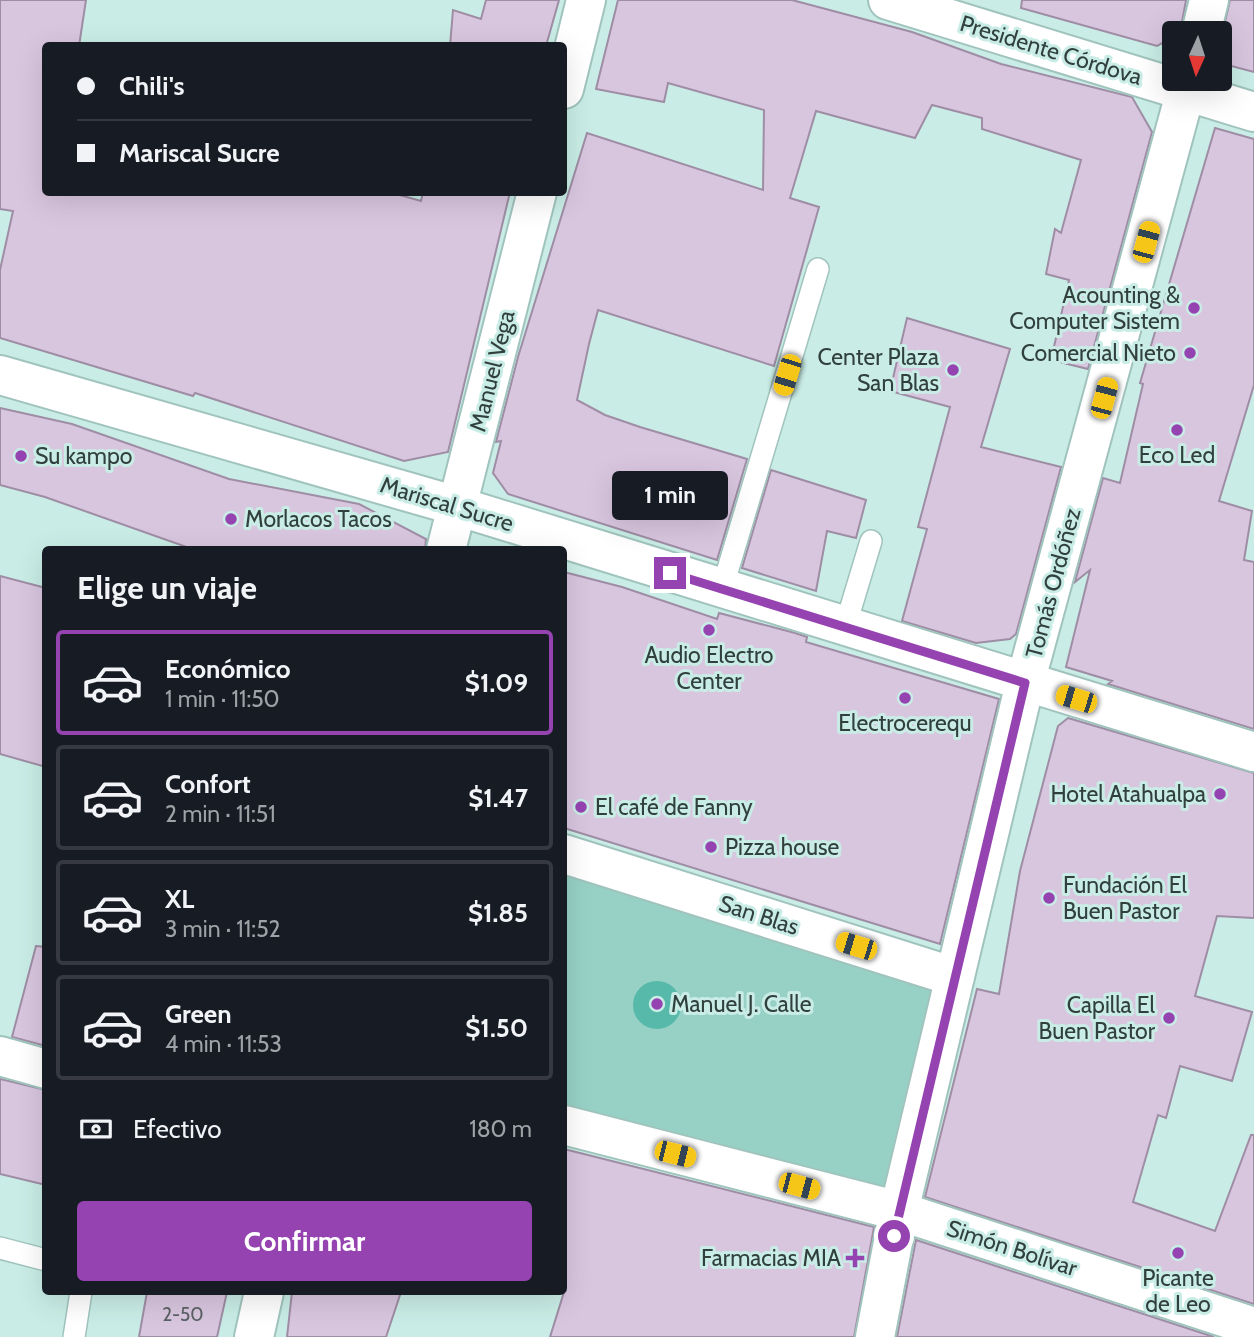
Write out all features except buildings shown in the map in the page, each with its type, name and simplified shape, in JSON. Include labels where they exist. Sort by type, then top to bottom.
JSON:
[{"type":"street","points":[[567,77],[586,0]]},
{"type":"street","name":"Presidente Córdova","points":[[888,0],[1162,78]]},
{"type":"street","points":[[1204,21],[1209,0]]},
{"type":"street","name":"Tomás Ordóñez","points":[[875,1337],[899,1211],[1025,683],[1186,91]]},
{"type":"street","name":"Presidente Córdova","points":[[1203,91],[1254,112]]},
{"type":"street","name":"Manuel Vega","points":[[447,546],[536,196]]},
{"type":"street","name":"Mariscal Sucre","points":[[0,375],[457,506],[1254,752]]},
{"type":"street","name":"San Blas","points":[[567,854],[955,977]]},
{"type":"street","points":[[0,1056],[42,1068]]},
{"type":"street","name":"Simón Bolívar","points":[[567,1126],[899,1211],[1254,1327]]},
{"type":"street","points":[[254,1337],[263,1295]]},
{"type":"lane","points":[[722,589],[818,269]]},
{"type":"lane","points":[[845,627],[871,541]]},
{"type":"lane","points":[[0,1248],[42,1259]]},
{"type":"lane","points":[[74,1337],[81,1295]]},
{"type":"shaded area","points":[[567,862],[939,980],[892,1196],[567,1117]]},
{"type":"shaded area","name":"Manuel J. Calle","points":[[657,981],[674,988],[681,1005],[674,1022],[657,1029],[640,1022],[633,1005],[640,988]]},
{"type":"place","name":"Acounting & Computer Sistem","points":[[1194,308]]},
{"type":"place","name":"Comercial Nieto","points":[[1190,353]]},
{"type":"place","name":"Center Plaza San Blas","points":[[953,370]]},
{"type":"place","name":"Eco Led","points":[[1177,430]]},
{"type":"place","name":"Su kampo","points":[[21,456]]},
{"type":"place","name":"Morlacos Tacos","points":[[231,519]]},
{"type":"place","name":"Audio Electro Center","points":[[709,630]]},
{"type":"place","name":"Electrocerequ","points":[[905,698]]},
{"type":"place","name":"Hotel Atahualpa","points":[[1220,794]]},
{"type":"place","name":"El café de Fanny","points":[[581,807]]},
{"type":"place","name":"Pizza house","points":[[711,847]]},
{"type":"place","name":"Fundación El Buen Pastor","points":[[1049,898]]},
{"type":"place","name":"Manuel J. Calle","points":[[657,1004]]},
{"type":"place","name":"Capilla El Buen Pastor","points":[[1169,1018]]},
{"type":"place","name":"Picante de Leo","points":[[1178,1253]]},
{"type":"place","name":"Farmacias MIA","points":[[855,1258]]},
{"type":"route","points":[[670,573],[1025,683],[894,1236]]}]
